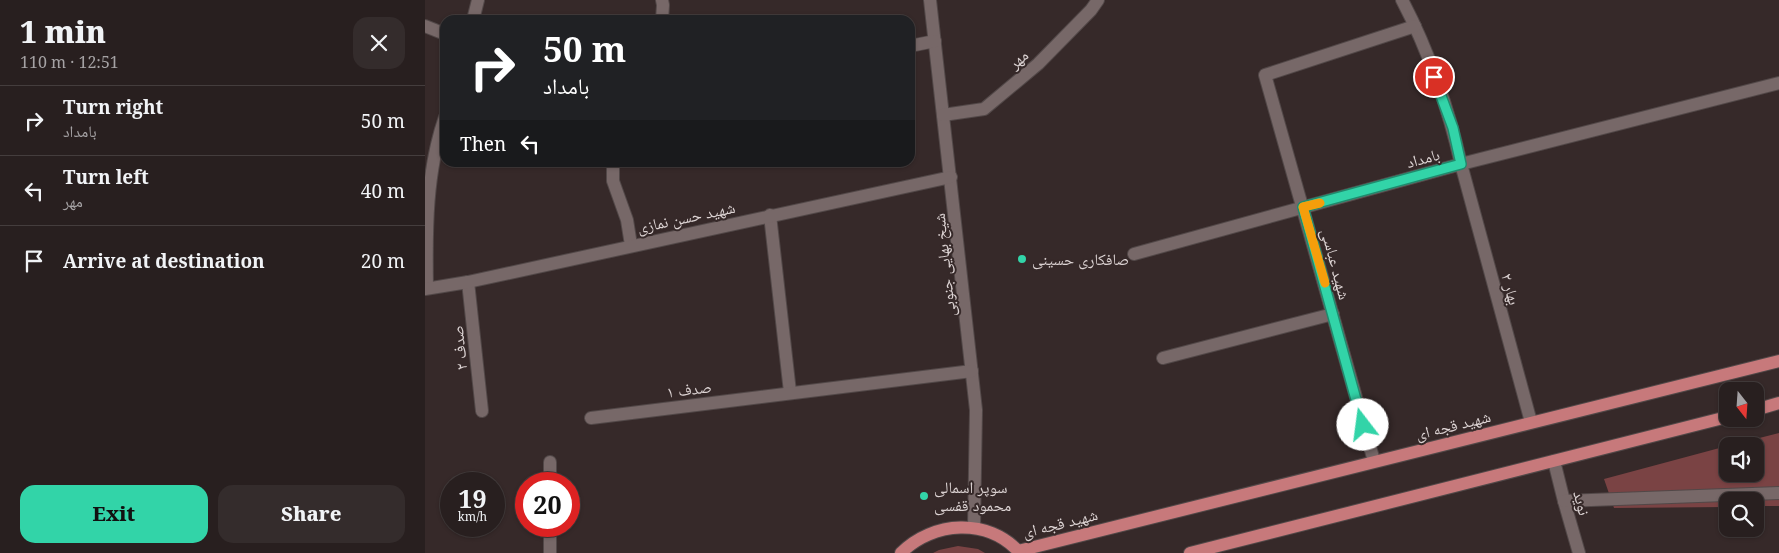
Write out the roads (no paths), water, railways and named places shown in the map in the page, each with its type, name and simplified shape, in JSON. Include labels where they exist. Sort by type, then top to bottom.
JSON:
[{"type":"main road","name":"شهید قجه ای","points":[[1019,552],[1779,361]]},
{"type":"main road","points":[[1764,407],[1779,403]]},
{"type":"main road","points":[[1190,553],[1719,419]]},
{"type":"main road","points":[[901,553],[923,536],[948,528],[974,528],[998,536],[1019,552]]},
{"type":"street","points":[[474,15],[478,0]]},
{"type":"street","points":[[662,0],[662,15]]},
{"type":"street","name":"شیخ بهایی جنوبی","points":[[930,0],[976,410],[974,528]]},
{"type":"street","name":"مهر","points":[[943,115],[984,109],[1038,64],[1091,10],[1098,0]]},
{"type":"street","points":[[1402,0],[1415,26],[1453,128],[1461,164]]},
{"type":"street","points":[[425,26],[440,32]]},
{"type":"street","name":"شهید عباسی","points":[[1374,462],[1265,75],[1415,26]]},
{"type":"street","points":[[915,45],[935,41]]},
{"type":"street","name":"بامداد","points":[[1134,254],[1461,164],[1779,83]]},
{"type":"street","points":[[426,289],[427,215],[440,134]]},
{"type":"street","name":"بهار ۲","points":[[1461,164],[1531,422]]},
{"type":"street","points":[[613,167],[613,181],[627,220],[631,246]]},
{"type":"street","name":"شهید حسن نمازی","points":[[426,289],[468,282],[951,177]]},
{"type":"street","points":[[771,215],[790,392]]},
{"type":"street","name":"صدف ۲","points":[[468,282],[481,411]]},
{"type":"street","points":[[1163,358],[1333,314]]},
{"type":"street","name":"صدف ۱","points":[[591,418],[972,371]]},
{"type":"street","name":"نوید","points":[[1554,461],[1579,553]]},
{"type":"street","points":[[550,462],[550,472]]},
{"type":"street","points":[[1564,501],[1779,493]]},
{"type":"street","points":[[550,537],[551,553]]},
{"type":"place","name":"صافکاری حسینی","points":[[1022,259]]},
{"type":"place","name":"سوپر اسمالی محمود قفسی","points":[[924,496]]}]
